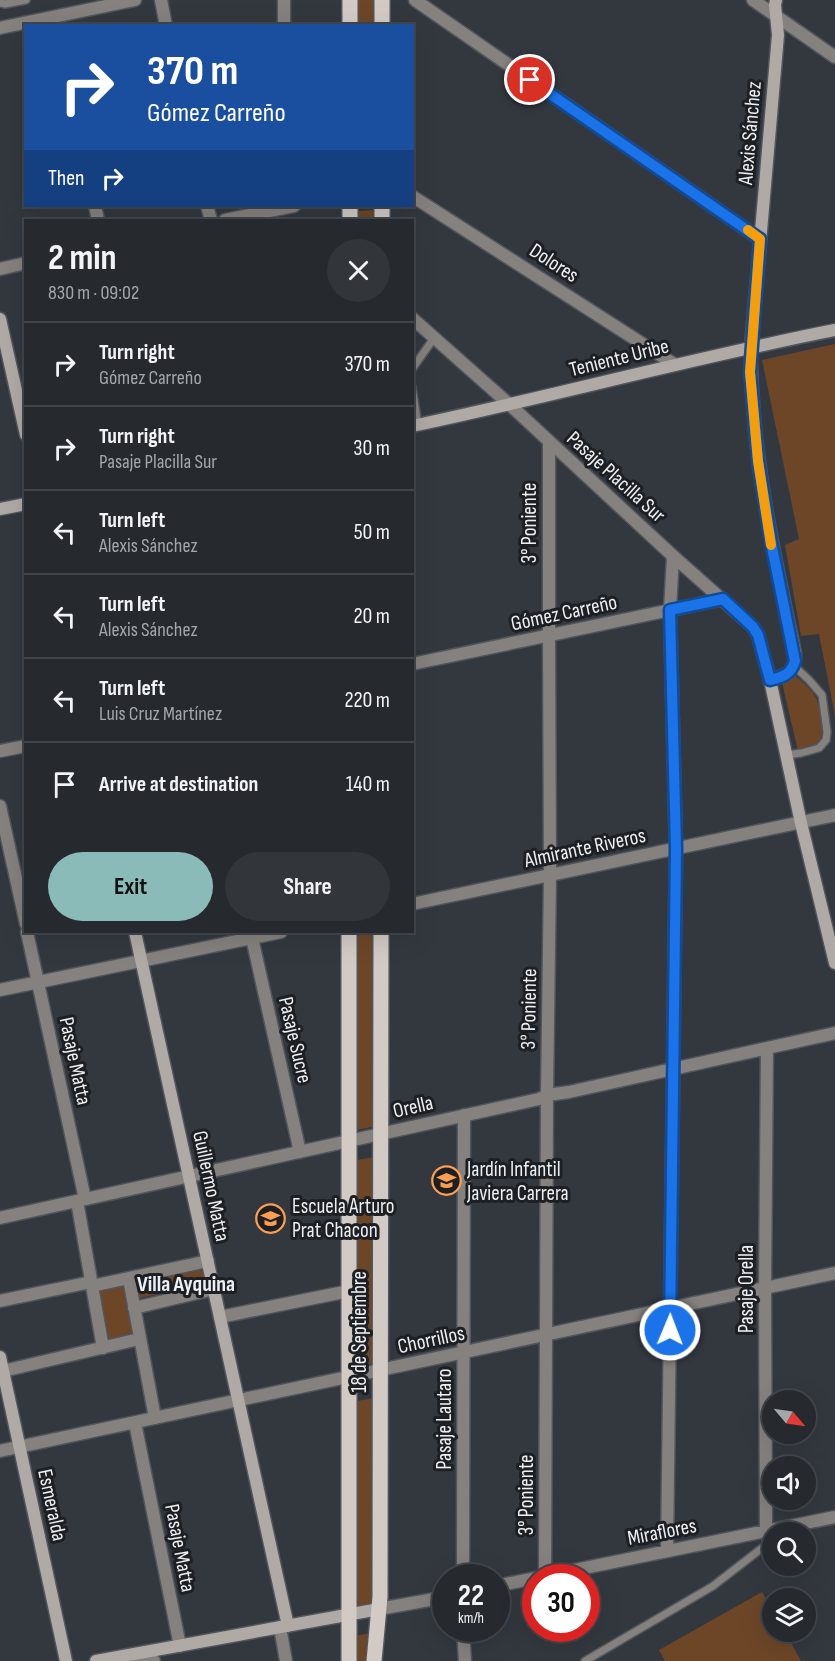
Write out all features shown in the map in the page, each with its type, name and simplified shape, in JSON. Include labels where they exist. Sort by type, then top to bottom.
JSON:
[{"type":"main road","points":[[350,0],[350,24]]},
{"type":"main road","points":[[382,0],[382,24]]},
{"type":"main road","name":"18 de Septiembre","points":[[349,933],[349,1661]]},
{"type":"main road","name":"18 de Septiembre","points":[[374,1661],[379,1609],[381,933]]},
{"type":"street","points":[[32,24],[56,21],[135,0]]},
{"type":"street","points":[[161,0],[166,24]]},
{"type":"street","points":[[284,0],[284,24]]},
{"type":"street","points":[[415,0],[760,239]]},
{"type":"street","points":[[753,0],[835,57]]},
{"type":"street","name":"Alexis Sánchez","points":[[776,0],[778,35],[750,372],[758,461],[771,542],[795,653],[794,666]]},
{"type":"street","points":[[0,28],[24,25]]},
{"type":"street","name":"Dolores","points":[[414,197],[674,364]]},
{"type":"street","points":[[230,219],[284,207]]},
{"type":"street","points":[[0,269],[24,263]]},
{"type":"street","points":[[0,319],[24,426]]},
{"type":"street","name":"Pasaje Placilla Sur","points":[[414,320],[753,627],[758,635],[770,680]]},
{"type":"street","name":"Teniente Uribe","points":[[415,426],[674,364],[835,330]]},
{"type":"street","name":"3° Poniente","points":[[545,1564],[550,875],[549,443]]},
{"type":"street","points":[[0,509],[24,504]]},
{"type":"street","points":[[667,1551],[676,849],[670,610],[673,556]]},
{"type":"street","name":"Gómez Carreño","points":[[414,664],[723,599]]},
{"type":"street","points":[[794,666],[785,676],[770,680],[801,823],[831,931],[835,963]]},
{"type":"street","points":[[0,752],[24,746]]},
{"type":"street","points":[[0,806],[24,915]]},
{"type":"street","name":"Almirante Riveros","points":[[414,904],[835,815]]},
{"type":"street","name":"Pasaje Matta","points":[[27,933],[81,1200],[103,1348]]},
{"type":"street","name":"Guillermo Matta","points":[[135,933],[214,1289],[284,1626]]},
{"type":"street","points":[[0,990],[277,933]]},
{"type":"street","name":"Pasaje Sucre","points":[[252,938],[300,1152]]},
{"type":"street","name":"Orella","points":[[0,1218],[835,1033]]},
{"type":"street","name":"Pasaje Orella","points":[[766,1522],[767,1048]]},
{"type":"street","name":"Pasaje Lautaro","points":[[463,1564],[464,1115]]},
{"type":"street","points":[[0,1301],[129,1279],[208,1262]]},
{"type":"street","name":"Chorrillos","points":[[0,1451],[835,1273]]},
{"type":"street","points":[[129,1279],[155,1418]]},
{"type":"street","points":[[134,1308],[214,1289]]},
{"type":"street","points":[[220,1317],[349,1291]]},
{"type":"street","points":[[3,1371],[139,1339]]},
{"type":"street","name":"Esmeralda","points":[[0,1357],[66,1661]]},
{"type":"street","name":"Pasaje Matta","points":[[135,1423],[180,1646]]},
{"type":"street","name":"Miraflores","points":[[808,1522],[835,1517]]},
{"type":"street","name":"Miraflores","points":[[600,1564],[762,1531]]},
{"type":"street","points":[[96,1661],[145,1658],[180,1646],[432,1600]]},
{"type":"street","points":[[284,1626],[286,1661]]},
{"type":"street","points":[[464,1642],[465,1661]]},
{"type":"lane","points":[[0,3],[26,0]]},
{"type":"lane","points":[[414,366],[434,338]]},
{"type":"lane","points":[[786,755],[819,748],[826,740],[827,732],[822,695],[794,666]]},
{"type":"lane","points":[[585,1661],[713,1586],[762,1548]]},
{"type":"shaded area","points":[[358,0],[376,0],[375,24],[358,24]]},
{"type":"shaded area","points":[[375,210],[375,219],[359,219],[359,211]]},
{"type":"shaded area","points":[[835,344],[835,716],[819,634],[801,636],[785,545],[799,539],[762,360]]},
{"type":"shaded area","points":[[792,673],[812,691],[818,703],[822,730],[818,747],[798,751],[781,678]]},
{"type":"shaded area","points":[[357,933],[374,933],[372,1127],[357,1130]]},
{"type":"shaded area","points":[[374,1157],[373,1363],[356,1367],[357,1160]]},
{"type":"shaded area","points":[[199,1265],[207,1283],[140,1298],[136,1282]]},
{"type":"shaded area","points":[[125,1283],[134,1335],[109,1340],[99,1288]]},
{"type":"shaded area","points":[[374,1398],[372,1604],[358,1606],[357,1401]]},
{"type":"shaded area","points":[[762,1592],[762,1642],[791,1642],[801,1661],[665,1661],[659,1650]]},
{"type":"shaded area","points":[[372,1633],[370,1661],[354,1661],[354,1636]]},
{"type":"slow traffic","points":[[748,230],[760,239],[750,372],[758,461],[771,545]]},
{"type":"place","name":"Jardín Infantil Javiera Carrera","points":[[446,1181]]},
{"type":"place","name":"Escuela Arturo Prat Chacon","points":[[271,1218]]},
{"type":"district","name":"Villa Ayquina","points":[[186,1284]]},
{"type":"route","points":[[530,80],[760,239],[750,372],[758,461],[771,542],[795,661],[790,672],[785,676],[770,680],[758,635],[753,627],[723,599],[670,610],[676,849],[670,1330]]}]
